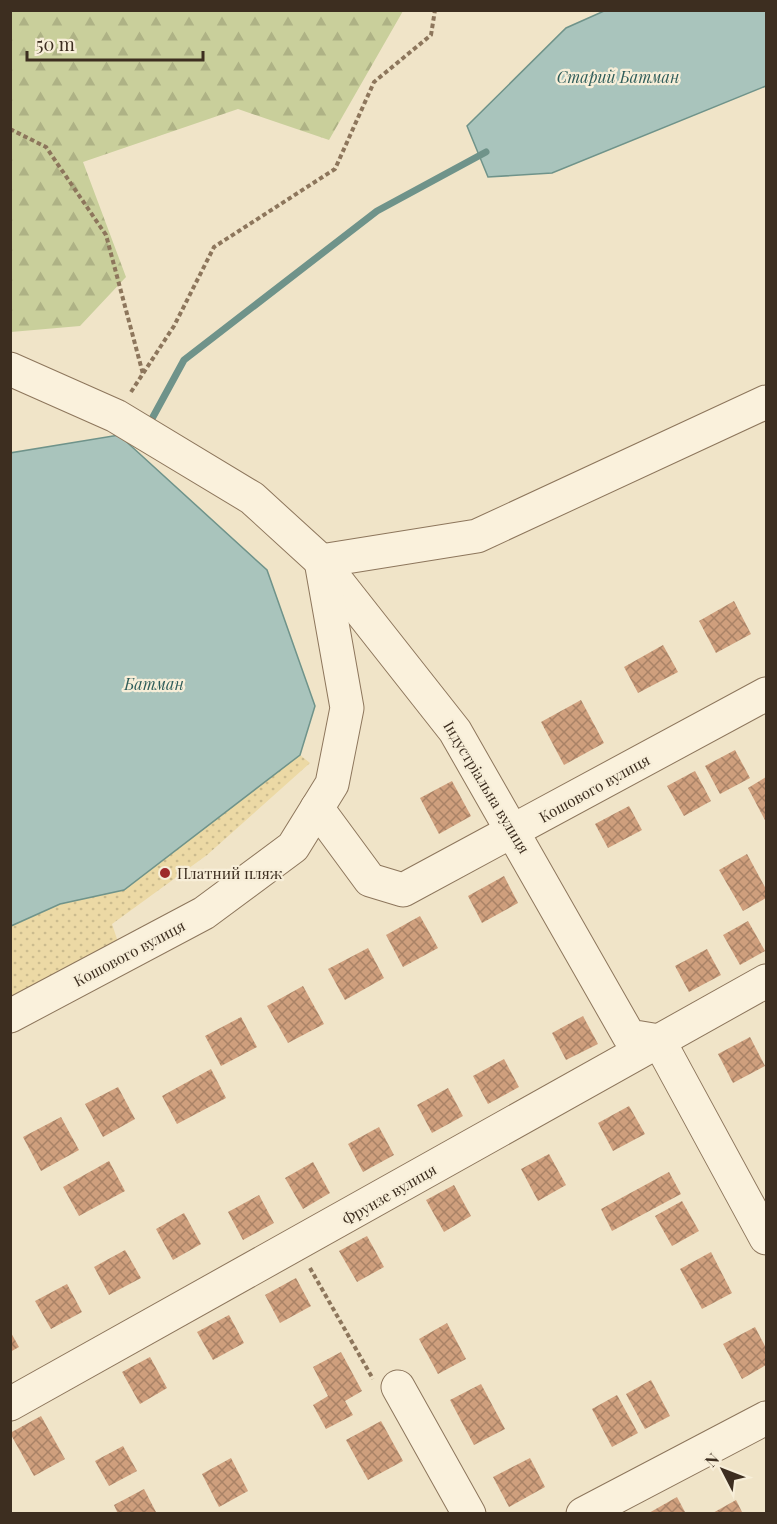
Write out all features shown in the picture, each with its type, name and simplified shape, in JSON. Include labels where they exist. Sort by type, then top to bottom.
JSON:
[{"type":"street","name":"Індустріальна вулиця","points":[[10,369],[116,416],[252,498],[321,561],[455,731],[515,831],[629,1036],[659,1041]]},
{"type":"street","points":[[321,561],[477,536],[766,402]]},
{"type":"street","name":"Кошового вулиця","points":[[10,1016],[204,914],[293,847],[332,784],[347,708],[321,561]]},
{"type":"street","name":"Кошового вулиця","points":[[317,808],[370,880],[403,890],[766,694]]},
{"type":"street","name":"Фрунзе вулиця","points":[[10,1404],[297,1246],[766,981]]},
{"type":"street","points":[[659,1041],[766,1238]]},
{"type":"street","points":[[398,1387],[470,1514]]},
{"type":"street","points":[[583,1514],[766,1418]]},
{"type":"path","points":[[116,416],[174,327],[214,247],[335,169],[374,82],[431,35],[435,10]]},
{"type":"path","points":[[10,129],[46,147],[106,235],[143,374]]},
{"type":"path","points":[[297,1246],[376,1383],[398,1387]]},
{"type":"green space","points":[[11,10],[403,11],[329,140],[238,109],[83,162],[126,277],[80,326],[11,332]]},
{"type":"sand","name":"Платний пляж","points":[[300,755],[310,763],[207,855],[112,924],[118,942],[11,997],[11,926],[60,904],[124,890]]},
{"type":"water","name":"Старий Батман","points":[[604,11],[766,11],[766,86],[552,173],[488,177],[467,126],[566,28]]},
{"type":"water","name":"Батман","points":[[119,435],[267,570],[315,706],[300,755],[124,890],[60,904],[11,926],[10,453]]},
{"type":"building","points":[[734,601],[751,634],[716,653],[699,621]]},
{"type":"building","points":[[663,645],[678,672],[638,693],[624,667]]},
{"type":"building","points":[[581,700],[604,743],[564,765],[541,722]]},
{"type":"building","points":[[735,750],[750,778],[720,794],[705,766]]},
{"type":"building","points":[[695,771],[711,801],[684,816],[667,786]]},
{"type":"building","points":[[766,777],[766,822],[748,788]]},
{"type":"building","points":[[452,781],[471,816],[439,834],[420,798]]},
{"type":"building","points":[[629,806],[642,830],[608,848],[595,824]]},
{"type":"building","points":[[747,854],[766,889],[766,898],[743,911],[719,870]]},
{"type":"building","points":[[504,876],[518,903],[482,923],[468,896]]},
{"type":"building","points":[[420,916],[438,948],[403,967],[386,935]]},
{"type":"building","points":[[748,921],[765,951],[740,965],[723,935]]},
{"type":"building","points":[[368,948],[384,978],[345,1000],[328,969]]},
{"type":"building","points":[[707,949],[721,975],[689,992],[675,966]]},
{"type":"building","points":[[303,986],[324,1024],[288,1043],[267,1006]]},
{"type":"building","points":[[583,1016],[598,1044],[566,1060],[552,1033]]},
{"type":"building","points":[[241,1017],[257,1047],[221,1066],[205,1036]]},
{"type":"building","points":[[750,1037],[765,1066],[733,1083],[718,1054]]},
{"type":"building","points":[[504,1059],[519,1087],[488,1104],[473,1076]]},
{"type":"building","points":[[211,1069],[226,1098],[177,1124],[162,1096]]},
{"type":"building","points":[[118,1087],[135,1119],[103,1137],[85,1104]]},
{"type":"building","points":[[448,1088],[463,1116],[432,1133],[417,1105]]},
{"type":"building","points":[[629,1106],[645,1134],[613,1151],[598,1123]]},
{"type":"building","points":[[61,1117],[79,1150],[41,1171],[23,1137]]},
{"type":"building","points":[[379,1127],[394,1155],[363,1172],[348,1144]]},
{"type":"building","points":[[549,1154],[566,1185],[538,1201],[521,1169]]},
{"type":"building","points":[[109,1161],[125,1191],[79,1216],[63,1187]]},
{"type":"building","points":[[313,1162],[330,1193],[303,1209],[285,1178]]},
{"type":"building","points":[[669,1172],[681,1194],[612,1231],[601,1209]]},
{"type":"building","points":[[454,1185],[471,1216],[444,1232],[426,1200]]},
{"type":"building","points":[[259,1195],[274,1223],[243,1240],[228,1212]]},
{"type":"building","points":[[682,1201],[699,1231],[672,1246],[655,1216]]},
{"type":"building","points":[[184,1213],[201,1244],[173,1260],[156,1229]]},
{"type":"building","points":[[367,1236],[384,1267],[357,1282],[339,1251]]},
{"type":"building","points":[[125,1250],[141,1278],[109,1295],[94,1267]]},
{"type":"building","points":[[711,1252],[732,1293],[702,1309],[680,1269]]},
{"type":"building","points":[[296,1278],[311,1306],[280,1323],[265,1295]]},
{"type":"building","points":[[67,1284],[82,1312],[51,1329],[35,1301]]},
{"type":"building","points":[[229,1315],[244,1343],[213,1360],[197,1332]]},
{"type":"building","points":[[447,1323],[466,1359],[438,1374],[419,1339]]},
{"type":"building","points":[[755,1327],[766,1348],[766,1365],[742,1379],[723,1344]]},
{"type":"building","points":[[10,1331],[19,1347],[10,1352]]},
{"type":"building","points":[[341,1352],[362,1391],[345,1401],[353,1415],[326,1429],[313,1405],[328,1396],[313,1367]]},
{"type":"building","points":[[150,1357],[167,1388],[140,1404],[122,1372]]},
{"type":"building","points":[[651,1380],[670,1416],[645,1429],[626,1394]]},
{"type":"building","points":[[481,1384],[505,1429],[474,1445],[450,1400]]},
{"type":"building","points":[[617,1395],[638,1433],[612,1447],[592,1409]]},
{"type":"building","points":[[41,1416],[65,1459],[34,1476],[10,1433]]},
{"type":"building","points":[[381,1421],[403,1461],[368,1480],[346,1440]]},
{"type":"building","points":[[123,1446],[137,1471],[109,1486],[95,1461]]},
{"type":"building","points":[[231,1458],[248,1491],[219,1507],[202,1474]]},
{"type":"building","points":[[530,1458],[545,1487],[509,1507],[493,1477]]},
{"type":"building","points":[[144,1489],[157,1514],[118,1514],[114,1505]]},
{"type":"building","points":[[677,1497],[686,1514],[647,1514]]},
{"type":"building","points":[[736,1500],[743,1514],[711,1514]]},
{"type":"waterway","points":[[148,426],[184,360],[377,211],[486,152]]},
{"type":"place","name":"Платний пляж","points":[[165,873]]}]
